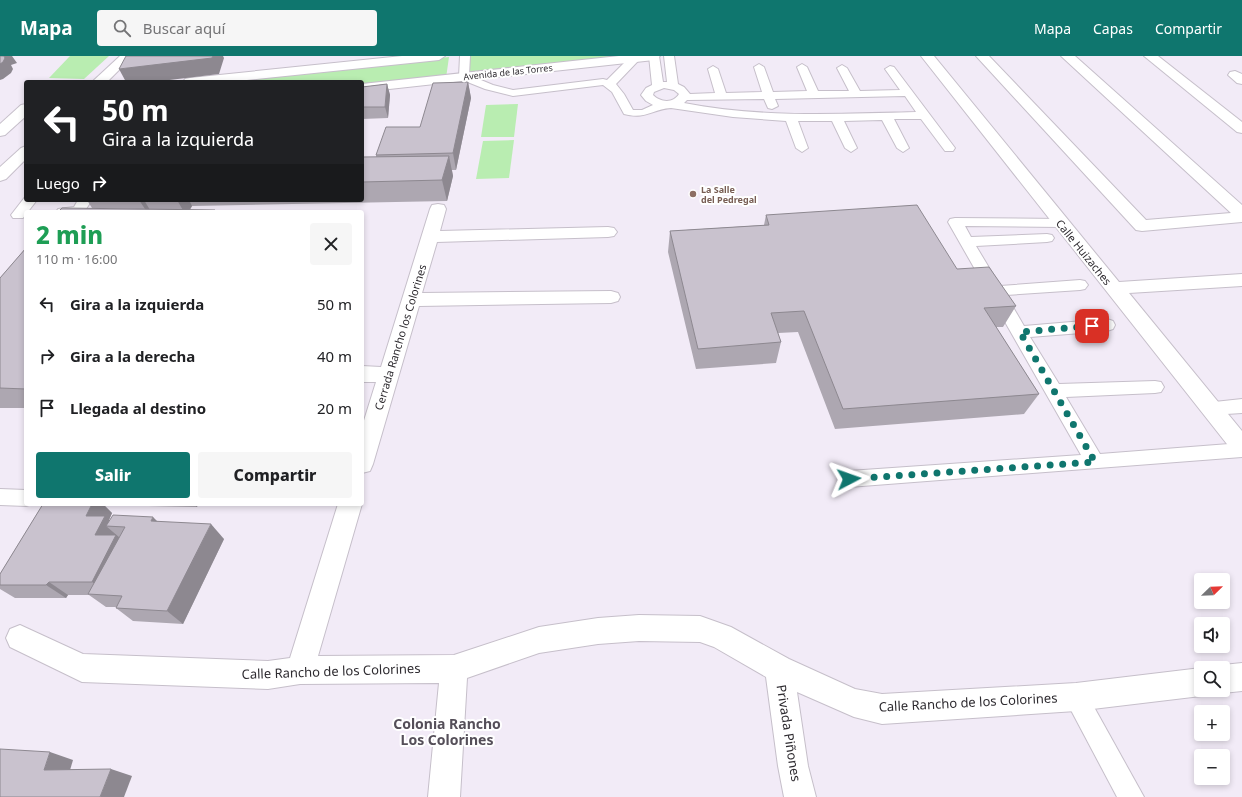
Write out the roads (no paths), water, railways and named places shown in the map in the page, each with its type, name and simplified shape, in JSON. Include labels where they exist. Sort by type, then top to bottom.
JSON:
[{"type":"street","points":[[101,80],[127,56]]},
{"type":"street","points":[[209,80],[439,56]]},
{"type":"street","name":"Avenida de las Torres","points":[[364,88],[654,56]]},
{"type":"street","name":"Calle Huizaches","points":[[927,56],[1242,448]]},
{"type":"street","points":[[982,56],[1142,226],[1242,215]]},
{"type":"street","points":[[1067,56],[1242,215]]},
{"type":"street","points":[[1150,56],[1242,129]]},
{"type":"street","points":[[0,112],[24,108]]},
{"type":"street","points":[[1,130],[24,110]]},
{"type":"street","points":[[1,130],[24,126]]},
{"type":"street","points":[[0,176],[24,153]]},
{"type":"street","name":"Cerrada Rancho los Colorines","points":[[364,457],[438,209]]},
{"type":"street","points":[[429,237],[608,232]]},
{"type":"street","points":[[1114,288],[1242,280]]},
{"type":"street","points":[[410,300],[611,297]]},
{"type":"street","points":[[364,374],[388,375]]},
{"type":"street","points":[[300,670],[349,506]]},
{"type":"street","name":"Calle Rancho de los Colorines","points":[[20,638],[82,668],[268,675],[300,670],[454,669],[539,640],[598,631],[666,628],[700,629],[721,636],[779,669],[854,703],[882,709],[1076,697],[1194,683]]},
{"type":"street","points":[[444,797],[454,669]]},
{"type":"street","name":"Privada Piñones","points":[[779,669],[793,766],[800,797]]},
{"type":"street","points":[[1230,678],[1242,677]]},
{"type":"lane","points":[[465,56],[464,77],[490,87],[512,93],[603,82],[610,83],[614,87],[628,112],[640,114],[667,104],[679,102],[684,97],[908,93]]},
{"type":"lane","points":[[654,56],[658,86]]},
{"type":"lane","points":[[669,56],[673,86]]},
{"type":"lane","points":[[610,83],[636,58]]},
{"type":"lane","points":[[759,67],[776,117]]},
{"type":"lane","points":[[802,67],[814,95]]},
{"type":"lane","points":[[842,68],[856,94]]},
{"type":"lane","points":[[714,69],[721,96]]},
{"type":"lane","points":[[890,69],[949,148]]},
{"type":"lane","points":[[684,97],[684,92],[673,86],[658,86],[650,90],[647,95],[654,102],[701,111],[776,117],[791,118],[924,115]]},
{"type":"lane","points":[[886,116],[903,148]]},
{"type":"lane","points":[[836,117],[851,148]]},
{"type":"lane","points":[[791,118],[802,148]]},
{"type":"lane","points":[[24,214],[18,215],[28,202]]},
{"type":"lane","points":[[1061,223],[955,222],[1095,462]]},
{"type":"lane","points":[[967,242],[1047,238]]},
{"type":"lane","points":[[996,291],[1080,285]]},
{"type":"lane","points":[[1020,332],[1107,325]]},
{"type":"lane","points":[[1054,391],[1155,387]]},
{"type":"lane","points":[[1211,408],[1242,406]]},
{"type":"lane","points":[[849,479],[1095,462],[1242,448]]},
{"type":"lane","points":[[0,497],[24,498]]},
{"type":"lane","points":[[1076,697],[1131,797]]},
{"type":"place","name":"La Salle del Pedregal","points":[[693,194]]},
{"type":"district","name":"Colonia Rancho Los Colorines","points":[[447,732]]}]
